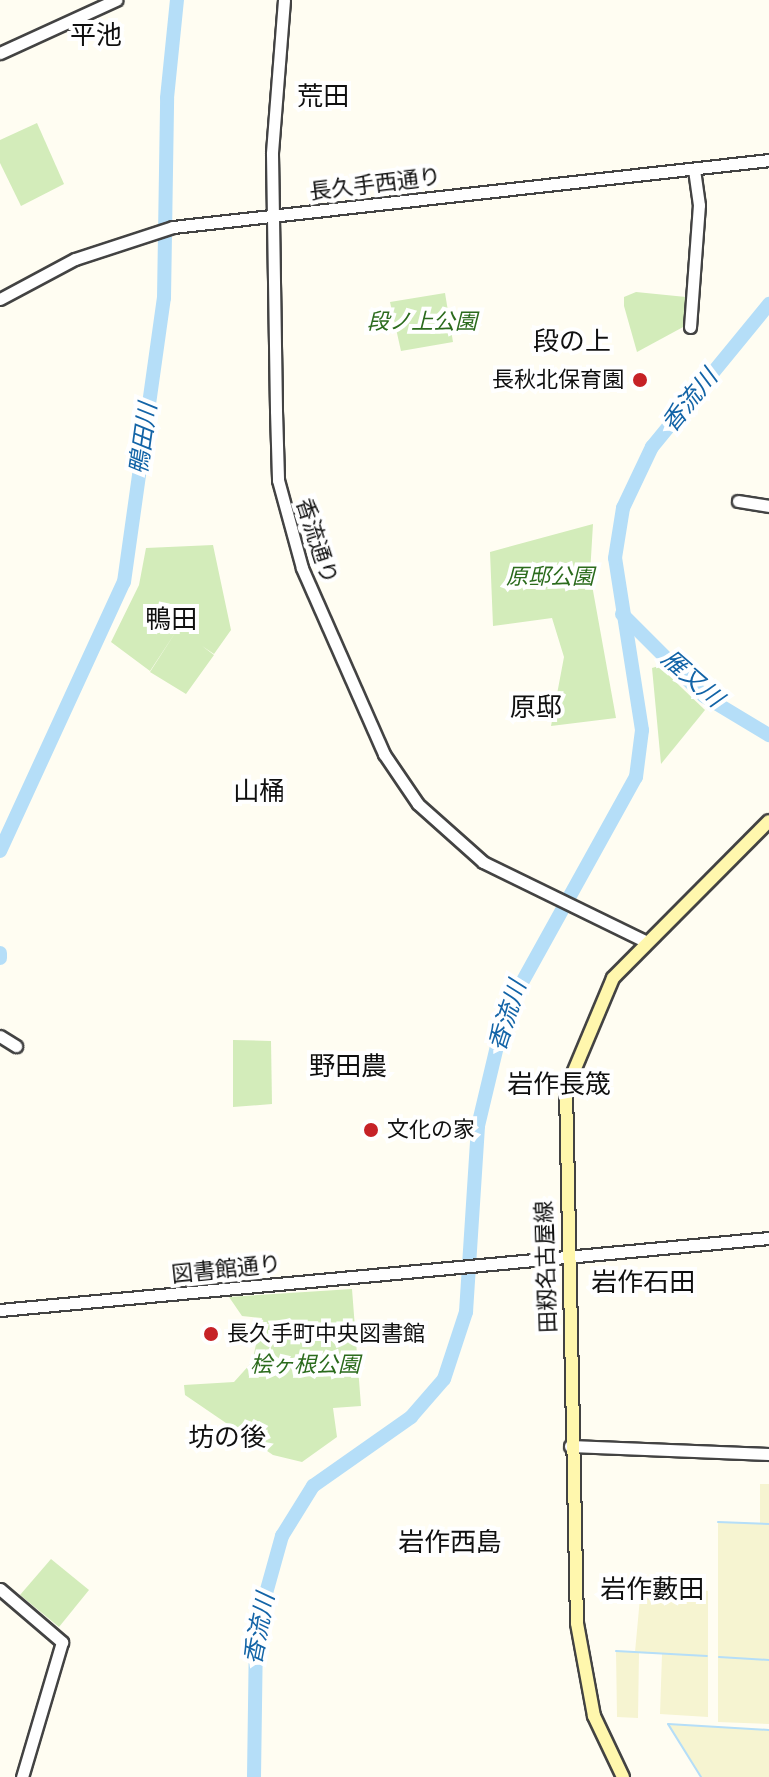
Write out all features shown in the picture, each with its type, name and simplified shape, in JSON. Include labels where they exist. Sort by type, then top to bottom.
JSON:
[{"type":"main road","name":"田籾名古屋線","points":[[623,1777],[581,1669],[570,1446],[563,1126],[572,1068],[601,997],[643,940],[769,821]]},
{"type":"street","points":[[0,53],[116,0]]},
{"type":"street","name":"香流通り","points":[[284,0],[272,217],[278,480],[302,568],[384,754],[418,804],[483,862],[550,898],[643,940]]},
{"type":"street","name":"長久手西通り","points":[[0,299],[75,259],[173,227],[769,160]]},
{"type":"street","points":[[690,327],[699,205],[694,169]]},
{"type":"street","points":[[738,501],[769,506]]},
{"type":"street","points":[[0,1036],[16,1046]]},
{"type":"street","points":[[564,1258],[769,1238]]},
{"type":"street","name":"図書館通り","points":[[0,1310],[564,1258]]},
{"type":"street","points":[[570,1446],[769,1454]]},
{"type":"street","points":[[0,1589],[62,1642],[22,1777]]},
{"type":"shaded area","points":[[760,1484],[769,1484],[769,1724],[718,1722],[718,1522],[760,1524]]},
{"type":"shaded area","points":[[641,1587],[708,1591],[708,1717],[660,1714],[662,1654],[639,1653],[638,1718],[617,1717],[616,1651],[635,1652]]},
{"type":"shaded area","points":[[668,1724],[769,1730],[769,1777],[701,1777]]},
{"type":"green space","points":[[37,123],[64,184],[21,206],[0,163],[0,140]]},
{"type":"green space","points":[[636,292],[686,297],[685,326],[637,352],[624,306],[624,297]]},
{"type":"green space","name":"段ノ上公園","points":[[445,293],[453,342],[401,351],[390,302]]},
{"type":"green space","name":"原邸公園","points":[[593,524],[590,574],[616,718],[551,726],[564,657],[552,618],[493,626],[490,552]]},
{"type":"green space","points":[[213,545],[231,630],[214,654],[202,646],[214,655],[186,694],[150,672],[177,630],[150,671],[111,642],[139,585],[146,548]]},
{"type":"green space","points":[[659,666],[705,710],[661,764],[652,668]]},
{"type":"green space","points":[[233,1040],[271,1041],[272,1104],[233,1107]]},
{"type":"green space","name":"桧ヶ根公園","points":[[352,1289],[361,1406],[333,1408],[337,1437],[302,1462],[273,1455],[185,1395],[184,1385],[234,1382],[252,1362],[262,1318],[242,1316],[229,1297]]},
{"type":"green space","points":[[51,1559],[89,1590],[59,1627],[20,1595]]},
{"type":"waterway","name":"鴨田川","points":[[0,851],[124,582],[164,298],[167,98],[177,0]]},
{"type":"waterway","name":"香流川","points":[[254,1777],[256,1629],[282,1536],[313,1486],[411,1417],[444,1379],[466,1312],[478,1126],[505,1013],[636,777],[642,730],[615,558],[623,508],[652,447],[769,304]]},
{"type":"waterway","name":"雁又川","points":[[622,614],[704,696],[769,735]]},
{"type":"waterway","name":"鴨田川","points":[[0,953],[0,958]]},
{"type":"waterway","points":[[718,1522],[769,1524]]},
{"type":"waterway","points":[[616,1651],[707,1656]]},
{"type":"waterway","points":[[719,1657],[769,1660]]},
{"type":"waterway","points":[[701,1777],[668,1724],[769,1730]]},
{"type":"place","name":"長秋北保育園","points":[[640,380]]},
{"type":"place","name":"文化の家","points":[[371,1130]]},
{"type":"place","name":"長久手町中央図書館","points":[[211,1334]]},
{"type":"district","name":"平池","points":[[96,36]]},
{"type":"district","name":"荒田","points":[[323,97]]},
{"type":"district","name":"段の上","points":[[572,342]]},
{"type":"district","name":"鴨田","points":[[171,620]]},
{"type":"district","name":"原邸","points":[[536,708]]},
{"type":"district","name":"山桶","points":[[259,792]]},
{"type":"district","name":"野田農","points":[[348,1067]]},
{"type":"district","name":"岩作長筬","points":[[559,1085]]},
{"type":"district","name":"岩作石田","points":[[643,1283]]},
{"type":"district","name":"坊の後","points":[[227,1438]]},
{"type":"district","name":"岩作西島","points":[[450,1543]]},
{"type":"district","name":"岩作藪田","points":[[652,1590]]}]
